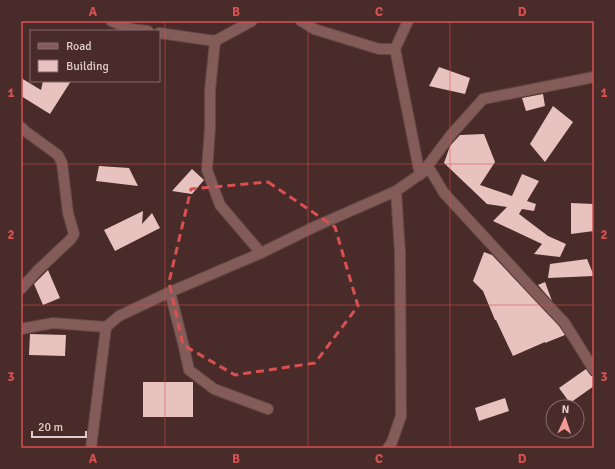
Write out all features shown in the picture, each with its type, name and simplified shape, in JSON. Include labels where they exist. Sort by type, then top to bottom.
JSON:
[{"type":"street","points":[[111,21],[143,30]]},
{"type":"street","points":[[160,33],[215,41],[252,21]]},
{"type":"street","points":[[301,21],[314,30],[379,49],[395,50]]},
{"type":"street","points":[[408,21],[395,50],[420,175]]},
{"type":"street","points":[[215,41],[210,90],[210,128],[207,170],[220,205],[261,253]]},
{"type":"street","points":[[420,175],[450,136],[482,99],[594,77]]},
{"type":"street","points":[[21,127],[58,155],[62,163],[68,213],[74,234],[71,239],[37,271],[21,289]]},
{"type":"street","points":[[91,448],[106,327],[119,316],[170,292],[261,253],[396,190],[429,168],[444,193],[564,322],[594,370]]},
{"type":"street","points":[[388,448],[392,442],[401,416],[400,253],[396,190]]},
{"type":"street","points":[[170,292],[189,370],[214,389],[268,409]]},
{"type":"street","points":[[21,329],[53,323],[106,327]]},
{"type":"highlighted area","points":[[268,182],[335,227],[358,306],[315,363],[235,375],[183,345],[169,282],[191,189]]},
{"type":"building","points":[[439,67],[470,78],[465,94],[429,86]]},
{"type":"building","points":[[21,78],[41,90],[43,82],[70,82],[50,114],[21,96]]},
{"type":"building","points":[[543,94],[545,106],[526,111],[522,98]]},
{"type":"building","points":[[553,106],[573,122],[545,162],[530,144]]},
{"type":"building","points":[[484,134],[495,162],[480,185],[512,196],[522,174],[539,181],[527,201],[536,204],[534,211],[522,209],[519,214],[548,236],[566,244],[560,257],[534,254],[542,244],[493,221],[507,207],[487,204],[444,163],[450,146],[460,135]]},
{"type":"building","points":[[99,166],[129,168],[138,186],[96,181]]},
{"type":"building","points":[[192,169],[204,180],[192,194],[172,191]]},
{"type":"building","points":[[571,203],[594,204],[594,231],[571,234]]},
{"type":"building","points":[[143,211],[142,224],[152,213],[160,228],[115,251],[104,230]]},
{"type":"building","points":[[484,252],[492,255],[559,326],[565,335],[513,356],[495,320],[483,291],[473,281]]},
{"type":"building","points":[[587,259],[594,276],[548,278],[550,264]]},
{"type":"building","points":[[48,270],[60,298],[43,305],[34,284]]},
{"type":"building","points":[[545,282],[552,301],[538,285]]},
{"type":"building","points":[[30,334],[66,335],[65,356],[29,355]]},
{"type":"building","points":[[586,369],[591,376],[594,376],[594,386],[576,399],[567,399],[559,388]]},
{"type":"building","points":[[143,382],[193,382],[193,417],[143,417]]},
{"type":"building","points":[[505,398],[509,411],[479,421],[475,408]]}]
